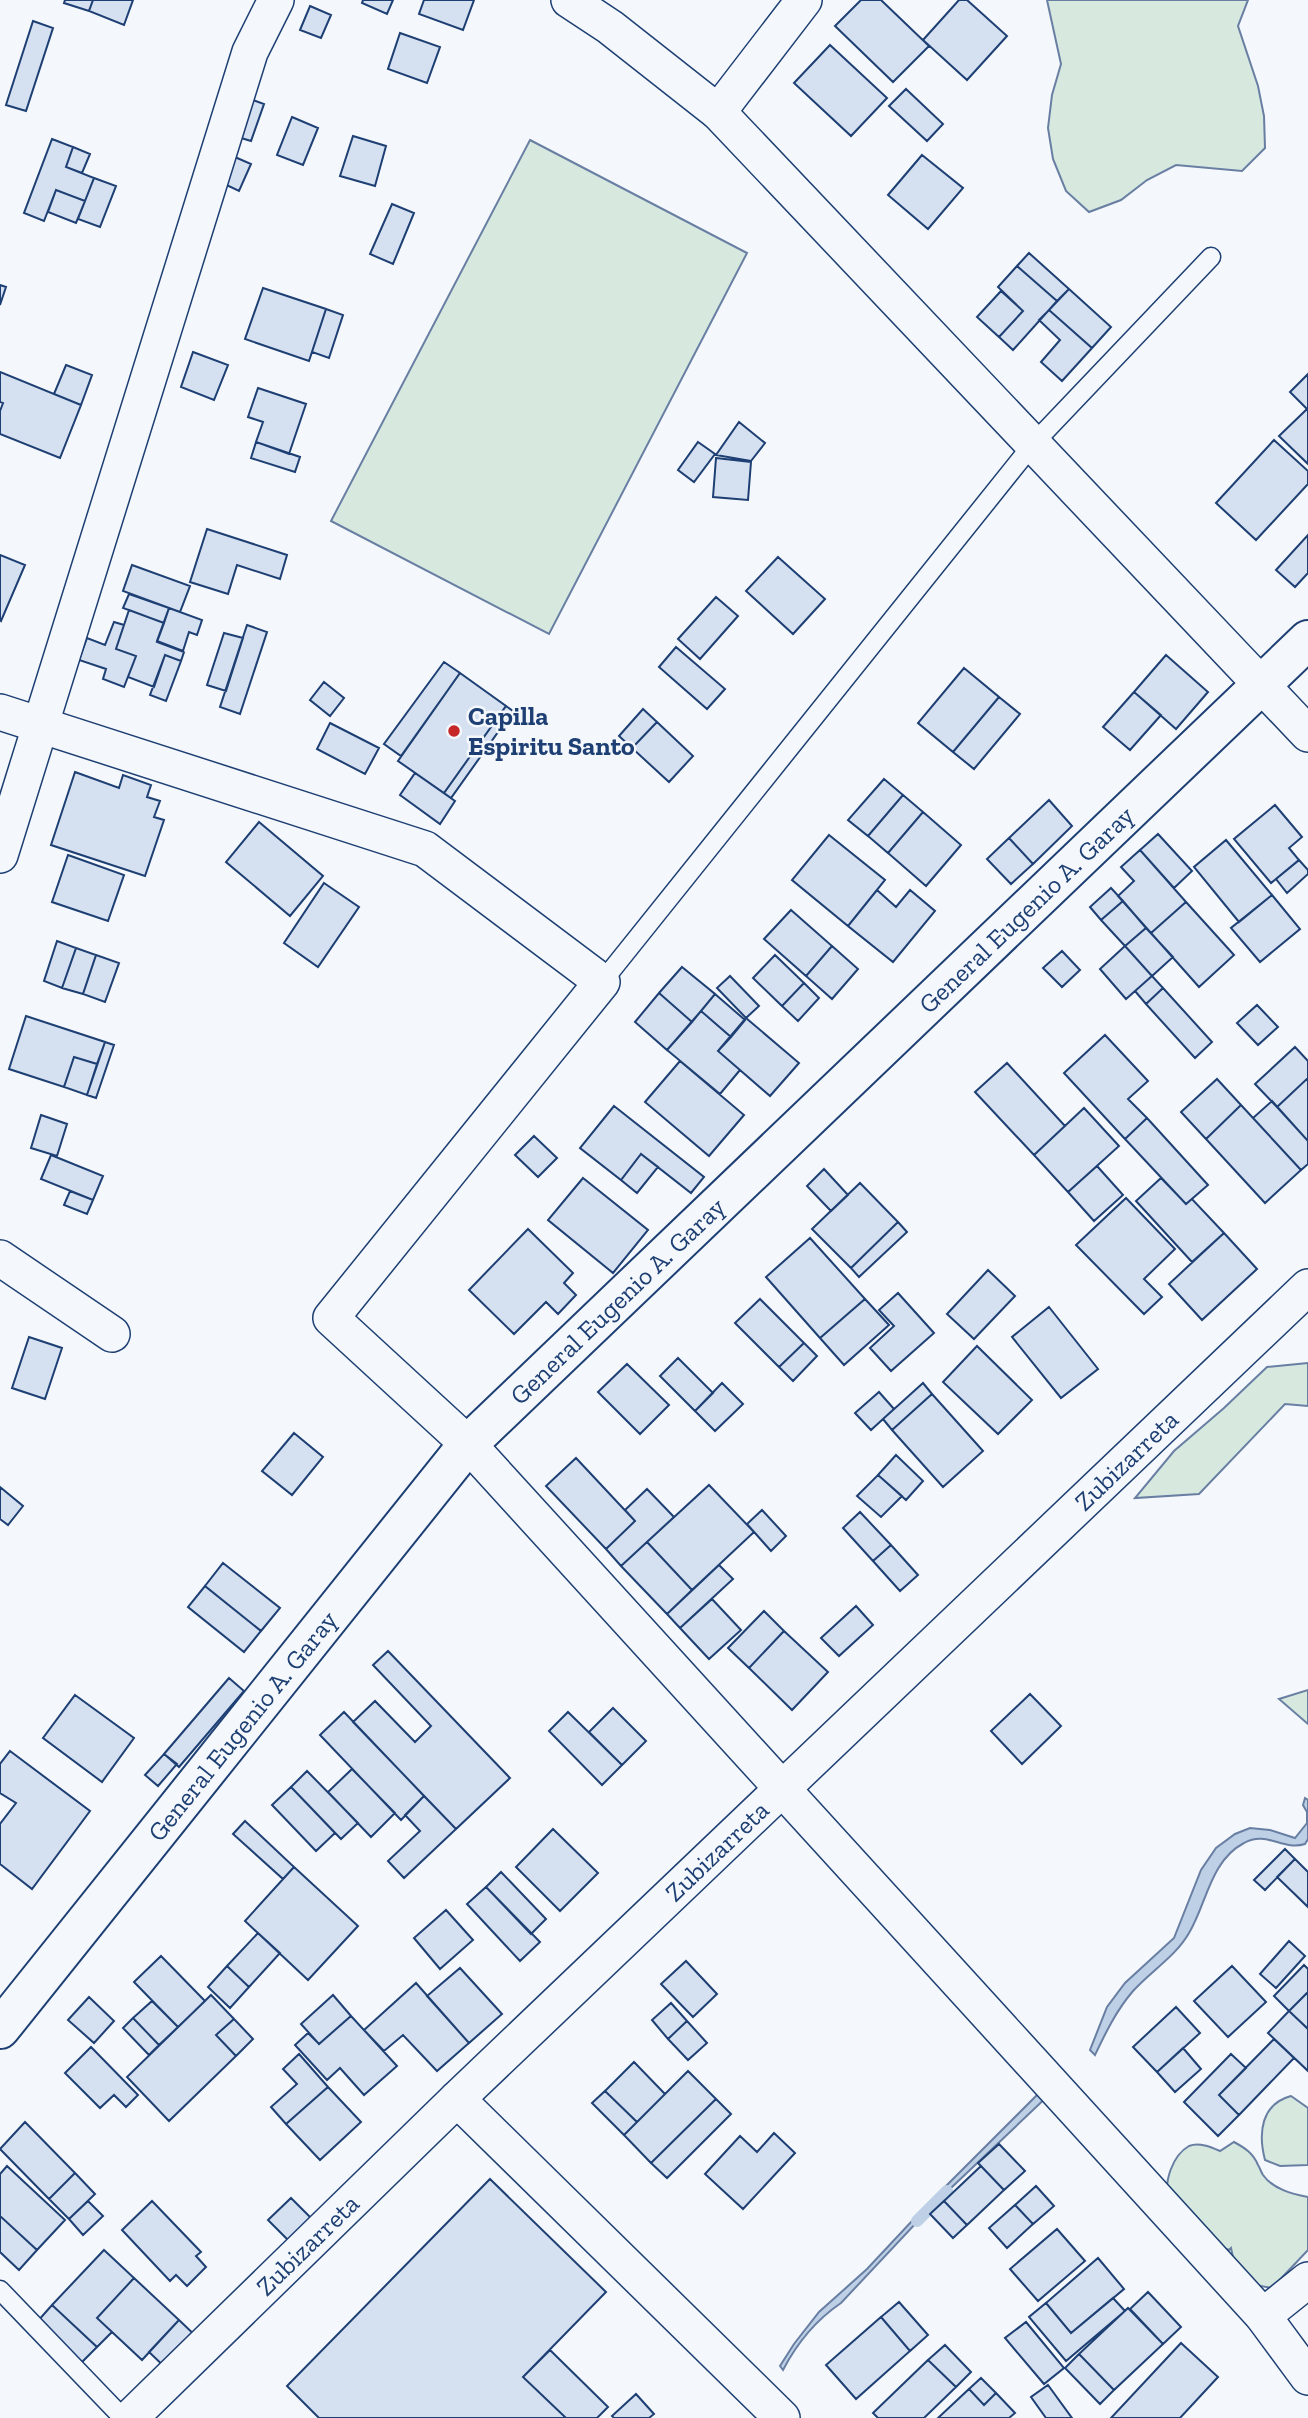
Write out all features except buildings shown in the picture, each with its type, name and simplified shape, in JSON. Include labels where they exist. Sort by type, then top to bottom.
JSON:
[{"type":"street","points":[[0,855],[250,52],[276,0]]},
{"type":"street","points":[[569,0],[610,27],[718,112],[1308,734]]},
{"type":"street","points":[[718,112],[804,0]]},
{"type":"street","name":"General Eugenio A. Garay","points":[[0,2029],[468,1444],[1308,640]]},
{"type":"street","points":[[0,712],[425,849],[602,982],[331,1318],[468,1444],[1263,2316],[1308,2377]]},
{"type":"street","points":[[0,1258],[112,1334]]},
{"type":"street","name":"Zubizarreta","points":[[130,2418],[457,2099],[1308,1287]]},
{"type":"street","points":[[457,2099],[782,2418]]},
{"type":"street","points":[[1263,2316],[1308,2280]]},
{"type":"lane","points":[[602,982],[1034,444],[1211,257]]},
{"type":"lane","points":[[0,2290],[122,2418]]},
{"type":"shaded area","points":[[1047,0],[1248,0],[1238,26],[1258,86],[1264,116],[1265,148],[1242,171],[1176,165],[1147,180],[1121,200],[1089,212],[1066,191],[1053,159],[1048,128],[1052,95],[1061,64]]},
{"type":"shaded area","points":[[530,140],[747,253],[549,634],[331,521]]},
{"type":"shaded area","points":[[1308,1363],[1308,1406],[1285,1404],[1199,1494],[1135,1498],[1174,1451],[1267,1367]]},
{"type":"shaded area","points":[[1308,1690],[1308,1724],[1279,1699]]},
{"type":"shaded area","points":[[1291,2096],[1308,2108],[1308,2165],[1280,2166],[1265,2160],[1262,2140],[1264,2121],[1273,2106]]},
{"type":"shaded area","points":[[1234,2142],[1251,2154],[1263,2175],[1272,2184],[1308,2197],[1308,2250],[1272,2288],[1255,2285],[1234,2262],[1231,2248],[1229,2250],[1199,2238],[1182,2219],[1167,2192],[1171,2169],[1183,2150],[1197,2145],[1220,2151]]},
{"type":"water","points":[[1305,1798],[1308,1800],[1308,1839],[1305,1844],[1289,1845],[1267,1839],[1252,1840],[1244,1843],[1224,1860],[1216,1871],[1184,1941],[1127,1999],[1095,2055],[1090,2050],[1107,2007],[1125,1983],[1174,1938],[1201,1870],[1216,1848],[1235,1834],[1250,1828],[1270,1830],[1295,1838],[1307,1823],[1307,1812],[1303,1805]]},
{"type":"water","points":[[1046,2086],[1052,2092],[932,2206],[841,2303],[815,2325],[801,2341],[783,2370],[780,2366],[819,2312],[867,2269]]},
{"type":"waterway","points":[[917,2221],[947,2191]]},
{"type":"place","name":"Capilla Espiritu Santo","points":[[454,731]]}]
